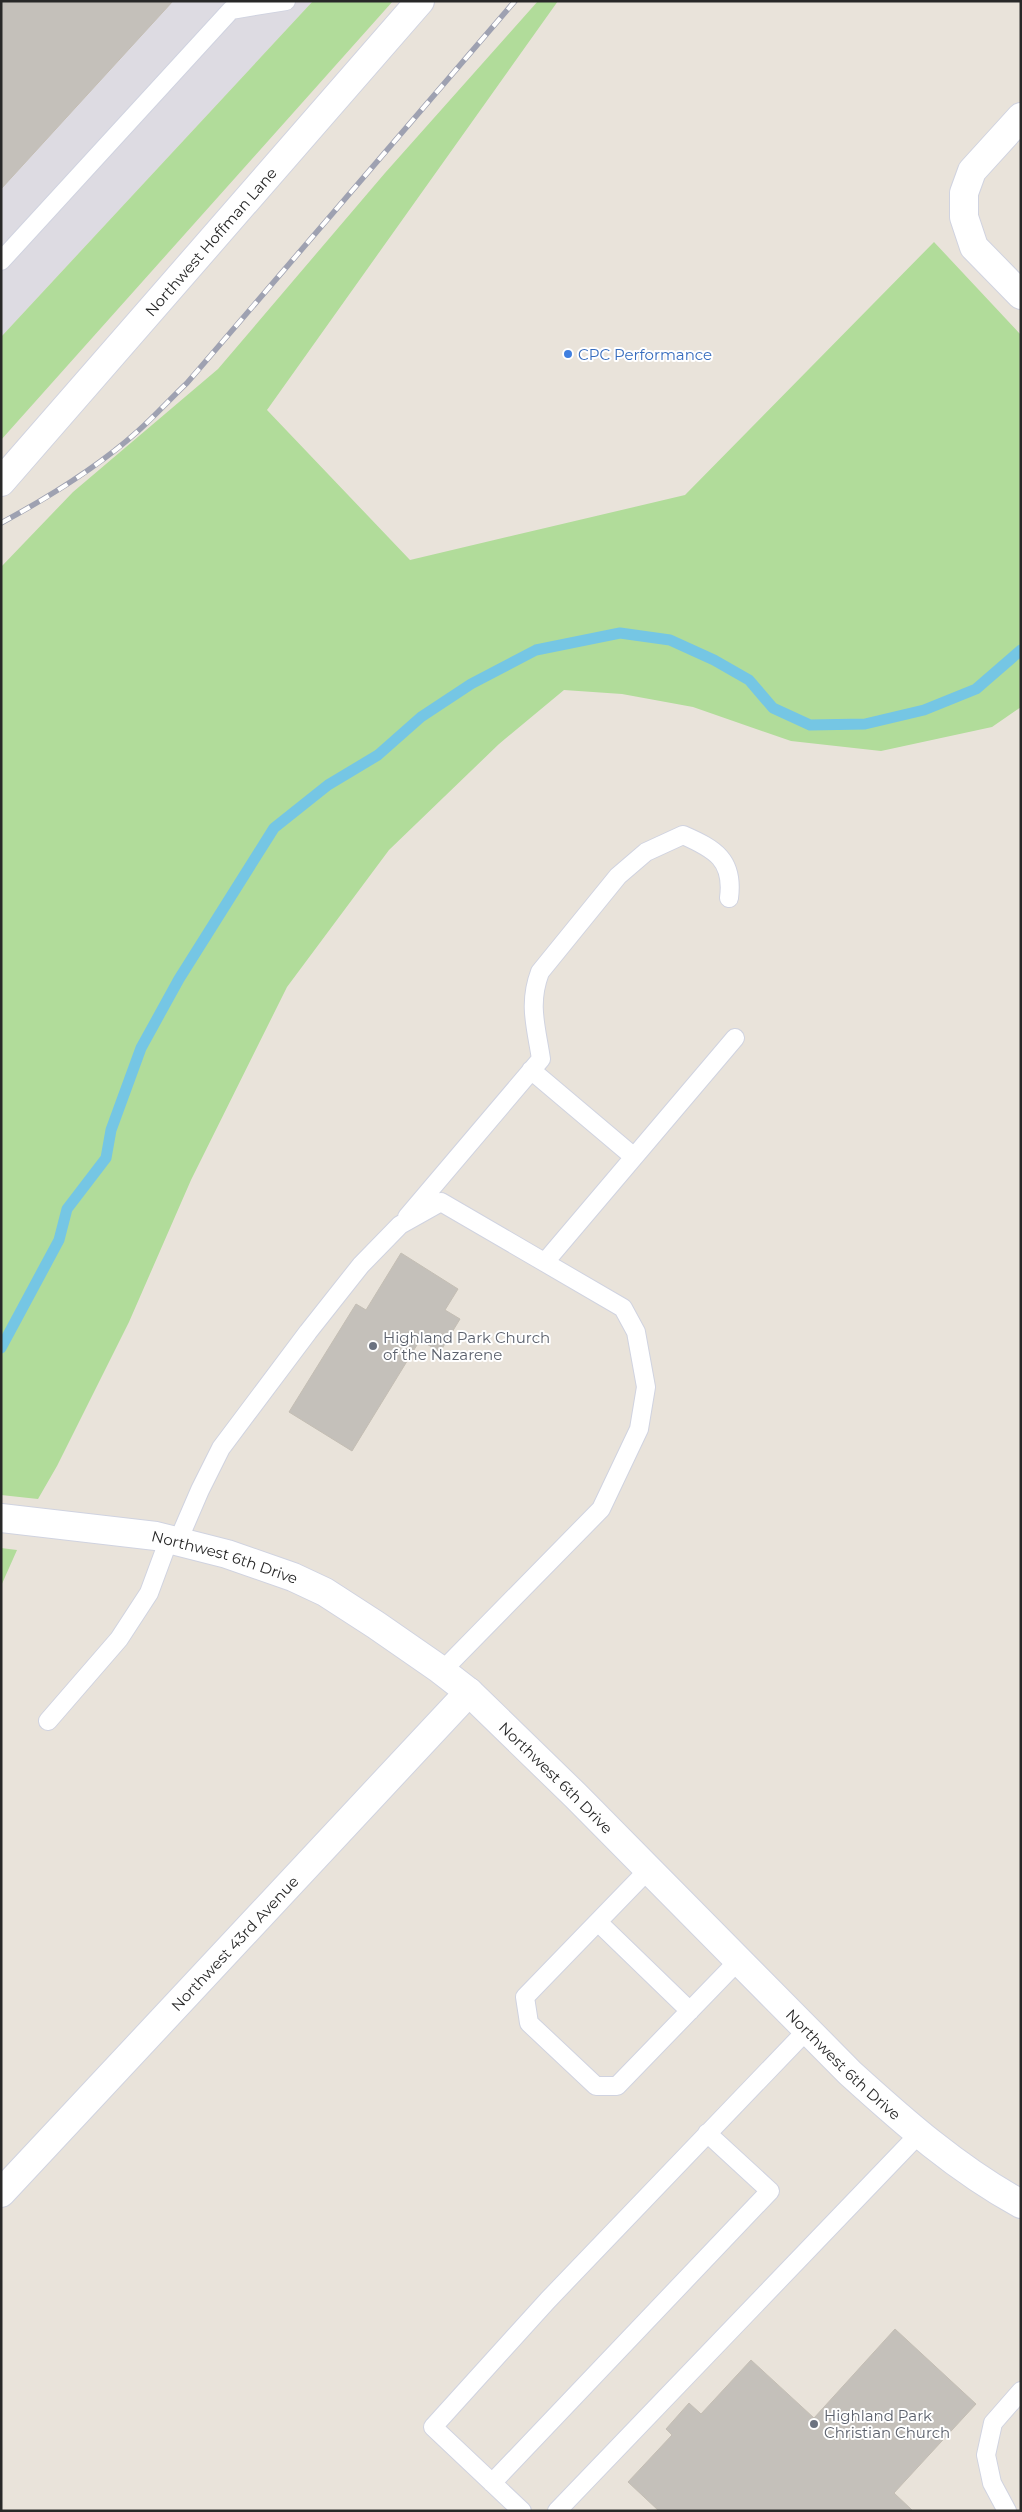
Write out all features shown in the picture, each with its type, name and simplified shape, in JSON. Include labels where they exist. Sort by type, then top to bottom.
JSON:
[{"type":"street","name":"Northwest Hoffman Lane","points":[[1,482],[420,1]]},
{"type":"street","points":[[1021,117],[972,170],[964,193],[964,217],[974,247],[1021,295]]},
{"type":"street","name":"Northwest 6th Drive","points":[[1,1518],[173,1540],[262,1566],[325,1592],[442,1671],[469,1692],[850,2073],[961,2168],[1021,2204]]},
{"type":"street","name":"Northwest 43rd Avenue","points":[[1,2193],[469,1692]]},
{"type":"lane","points":[[1,261],[231,10],[286,1]]},
{"type":"lane","points":[[48,1721],[119,1639],[149,1593],[173,1540],[221,1448],[361,1265],[400,1225],[541,1059],[532,1015],[534,988],[540,972],[618,876],[646,852],[683,835],[709,846],[724,862],[731,882],[729,898]]},
{"type":"lane","points":[[545,1262],[735,1038]]},
{"type":"lane","points":[[531,1070],[634,1157]]},
{"type":"lane","points":[[400,1225],[441,1202],[623,1308],[636,1332],[646,1387],[639,1430],[601,1509],[442,1671]]},
{"type":"lane","points":[[648,1870],[525,1997],[529,2023],[596,2086],[617,2086],[738,1961]]},
{"type":"lane","points":[[598,1922],[690,2011]]},
{"type":"lane","points":[[522,2511],[433,2427],[548,2300],[807,2030]]},
{"type":"lane","points":[[492,2483],[770,2191],[707,2133]]},
{"type":"lane","points":[[557,2510],[849,2209],[919,2134]]},
{"type":"lane","points":[[1007,2511],[992,2483],[986,2455],[993,2423],[1021,2391]]},
{"type":"shaded area","points":[[1,1],[313,1],[1,337]]},
{"type":"green space","points":[[313,1],[393,1],[1,440],[1,337]]},
{"type":"green space","points":[[538,1],[558,1],[267,410],[410,560],[685,495],[934,242],[1021,335],[1021,707],[992,727],[881,751],[791,741],[693,707],[622,694],[564,690],[499,744],[389,850],[287,987],[191,1180],[129,1322],[57,1466],[38,1499],[1,1495],[1,567],[73,492],[218,369],[385,173]]},
{"type":"green space","points":[[1,1548],[17,1550],[1,1586]]},
{"type":"building","points":[[1,1],[173,1],[1,189]]},
{"type":"building","name":"Highland Park Church of the Nazarene","points":[[401,1253],[458,1289],[445,1310],[460,1319],[440,1352],[420,1340],[352,1451],[289,1412],[356,1304],[366,1310]]},
{"type":"building","name":"Highland Park Christian Church","points":[[895,2329],[976,2404],[894,2493],[913,2511],[659,2511],[628,2482],[672,2435],[666,2429],[689,2403],[701,2414],[751,2360],[814,2418]]},
{"type":"waterway","points":[[1,1348],[59,1240],[67,1209],[106,1158],[111,1130],[141,1048],[179,979],[274,828],[328,785],[378,755],[421,717],[471,684],[536,650],[620,633],[670,640],[714,660],[749,680],[773,708],[810,725],[865,724],[924,710],[976,689],[1021,650]]},
{"type":"railway","points":[[1,523],[89,470],[122,445],[187,383],[515,1]]},
{"type":"place","name":"CPC Performance","points":[[568,354]]},
{"type":"place","name":"Highland Park Church of the Nazarene","points":[[373,1346]]},
{"type":"place","name":"Highland Park Christian Church","points":[[814,2424]]}]
